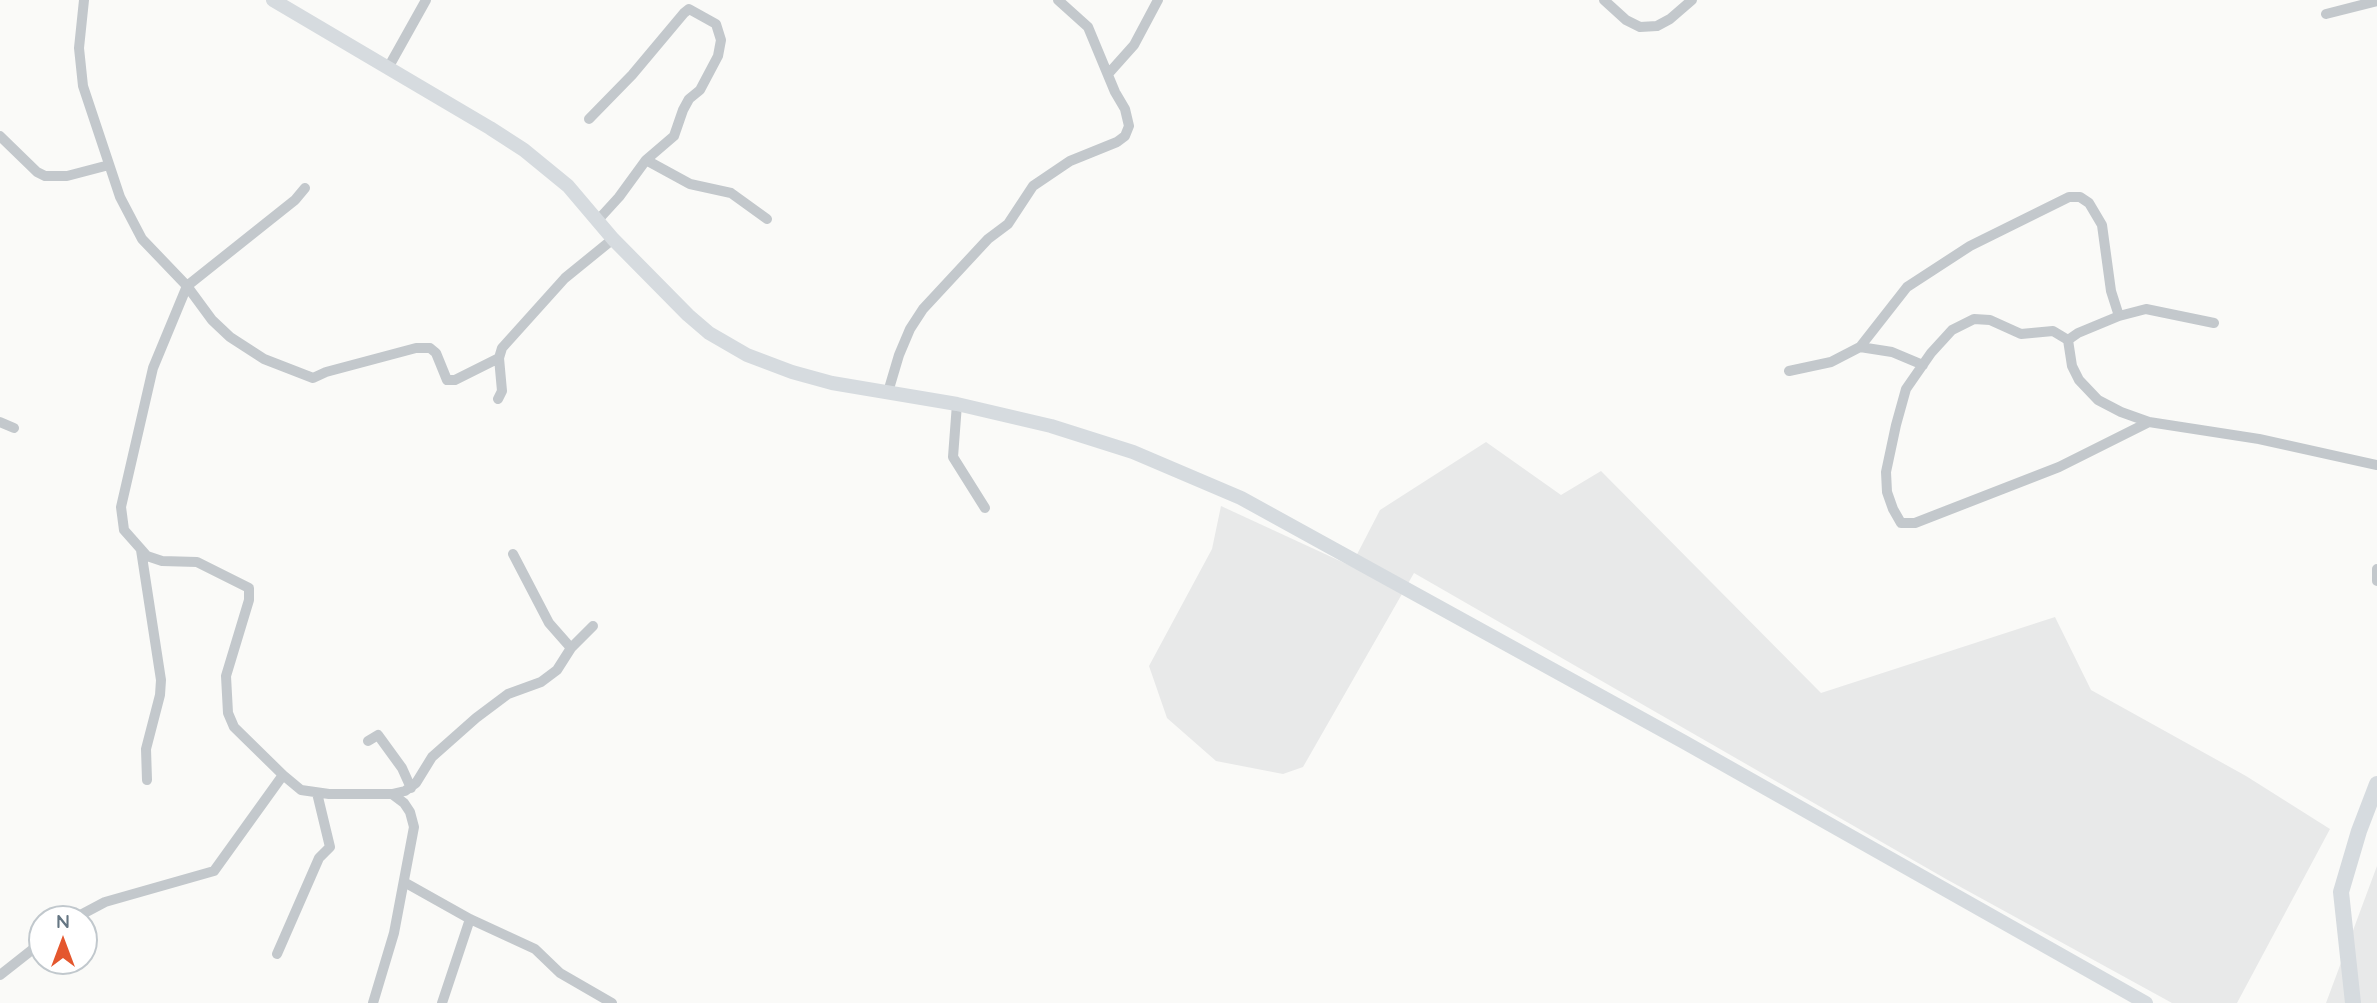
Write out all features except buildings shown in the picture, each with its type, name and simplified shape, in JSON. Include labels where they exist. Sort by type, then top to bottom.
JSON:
[{"type":"main road","points":[[273,0],[524,150],[568,186],[613,239],[688,315],[709,333],[747,355],[832,383],[957,404],[1051,426],[1133,452],[1241,498],[1684,742],[2146,1003]]},
{"type":"main road","points":[[2353,1003],[2341,892],[2359,831],[2377,784]]},
{"type":"main road","points":[[2341,1003],[2351,975]]},
{"type":"street","points":[[84,0],[79,48],[83,86],[120,197],[142,239],[230,337],[264,359],[313,378],[326,372],[416,348],[430,348],[436,353],[447,380],[455,380],[499,358]]},
{"type":"street","points":[[388,68],[426,0]]},
{"type":"street","points":[[888,392],[899,355],[910,329],[923,309],[988,239],[1008,224],[1033,186],[1070,161],[1118,142],[1125,136],[1129,126],[1125,109],[1115,92],[1088,27],[1058,0]]},
{"type":"street","points":[[1109,73],[1134,45],[1158,0]]},
{"type":"street","points":[[1604,0],[1626,20],[1640,27],[1657,26],[1670,19],[1692,0]]},
{"type":"street","points":[[2326,14],[2377,1]]},
{"type":"street","points":[[589,119],[632,75],[689,9],[716,24],[721,40],[718,56],[700,90],[689,99],[674,136],[646,160],[612,206],[598,220]]},
{"type":"street","points":[[0,136],[37,172],[45,176],[67,176],[109,165]]},
{"type":"street","points":[[646,160],[690,184],[731,194],[767,219]]},
{"type":"street","points":[[305,188],[295,200],[187,286],[153,368],[121,507],[124,530],[153,560],[197,562],[249,588],[247,609],[227,670],[228,713],[234,727],[301,790],[373,796],[392,794],[411,788],[432,757],[467,725],[508,694],[541,682],[557,670],[571,648],[593,626]]},
{"type":"street","points":[[1788,371],[1831,362],[1860,347],[1908,287],[1970,246],[2069,197],[2080,197],[2089,203],[2102,225],[2111,290],[2119,316]]},
{"type":"street","points":[[498,399],[502,391],[499,358],[502,348],[565,278],[613,239]]},
{"type":"street","points":[[2068,340],[2119,316],[2146,309],[2214,323]]},
{"type":"street","points":[[2068,340],[2053,331],[2021,334],[1990,320],[1974,319],[1952,330],[1906,389],[1896,425],[1886,472],[1887,492],[1901,523],[1915,523],[2059,467],[2149,422]]},
{"type":"street","points":[[2068,340],[2072,366],[2079,380],[2098,400],[2121,412],[2149,422],[2259,439],[2377,465]]},
{"type":"street","points":[[1860,347],[1892,352],[1923,365]]},
{"type":"street","points":[[957,404],[953,457],[985,508]]},
{"type":"street","points":[[0,422],[14,428]]},
{"type":"street","points":[[141,550],[161,680],[160,695],[146,749],[148,780]]},
{"type":"street","points":[[513,554],[549,623],[571,648]]},
{"type":"street","points":[[2377,569],[2377,581]]},
{"type":"street","points":[[368,741],[378,735],[390,748],[411,788]]},
{"type":"street","points":[[98,906],[214,871],[282,775]]},
{"type":"street","points":[[277,954],[319,858],[330,847],[317,793]]},
{"type":"street","points":[[378,1002],[414,827],[404,803],[392,794]]},
{"type":"street","points":[[404,882],[470,919],[535,948],[560,973],[612,1003]]},
{"type":"street","points":[[442,1003],[470,919]]},
{"type":"street","points":[[0,975],[28,953]]},
{"type":"shaded area","points":[[1486,442],[1561,495],[1601,471],[1821,693],[2055,617],[2091,690],[2246,776],[2330,829],[2237,1003],[2172,1003],[1946,879],[1414,573],[1303,767],[1283,774],[1216,761],[1167,718],[1149,666],[1212,549],[1221,506],[1351,566],[1380,510]]},
{"type":"shaded area","points":[[2377,866],[2377,1003],[2326,1003]]}]
